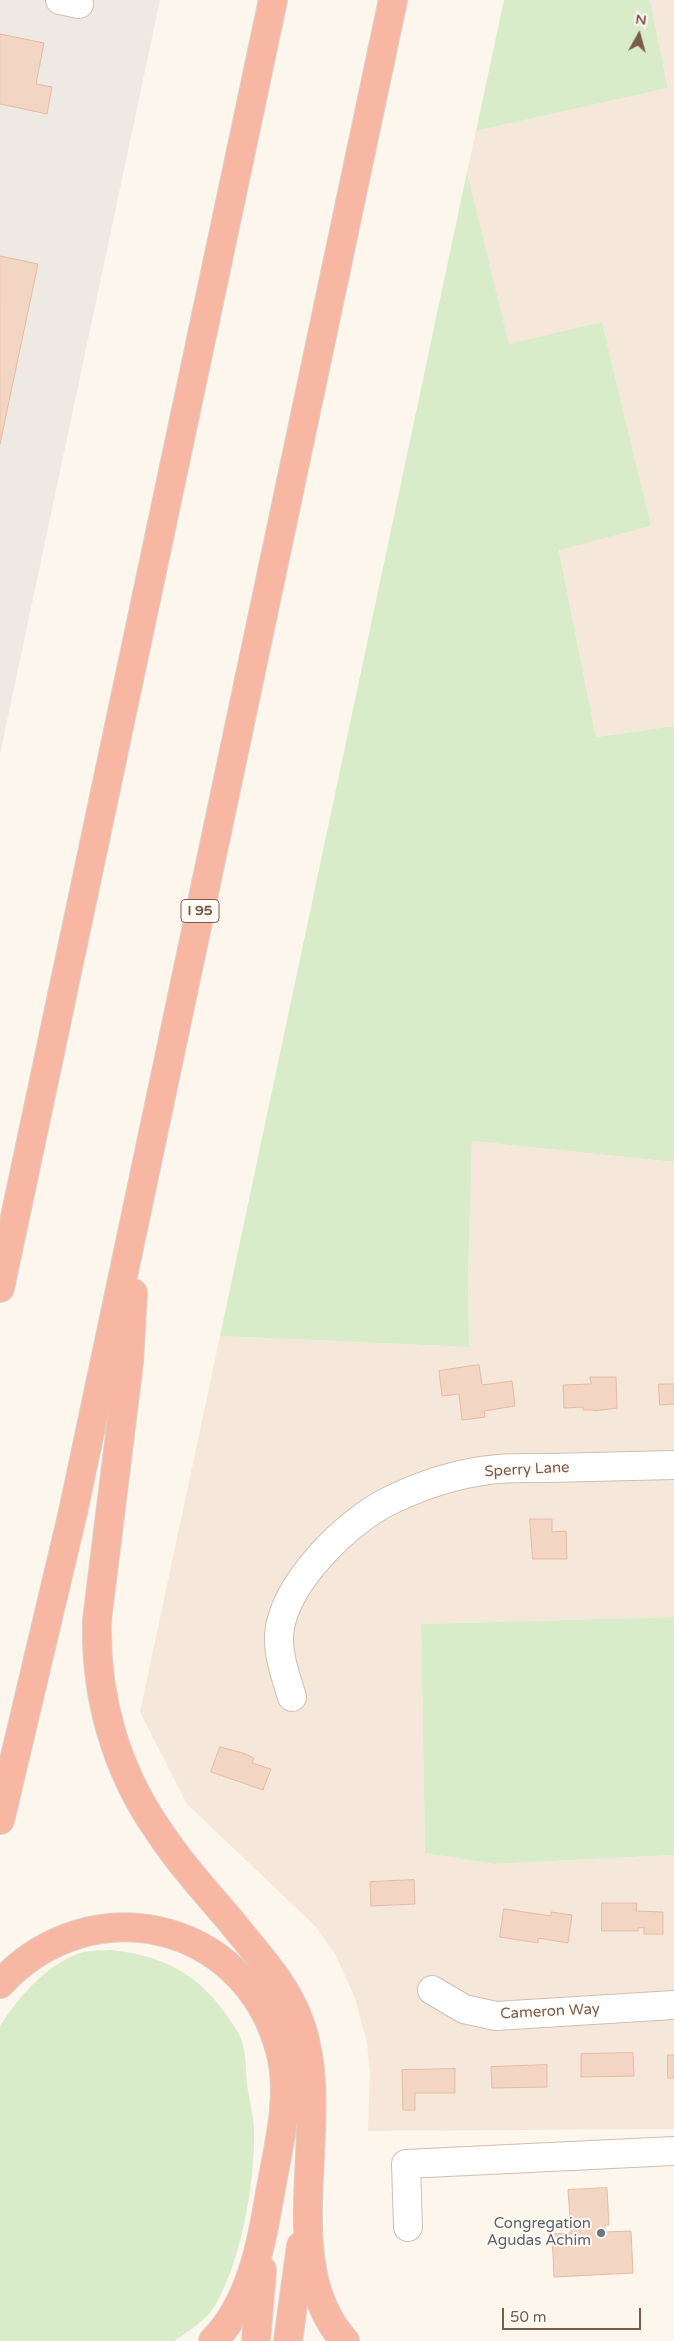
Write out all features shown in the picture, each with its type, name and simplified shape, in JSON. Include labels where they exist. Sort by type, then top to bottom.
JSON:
[{"type":"highway","points":[[0,1288],[273,0]]},
{"type":"highway","name":"I 95","points":[[0,1820],[56,1587],[394,0]]},
{"type":"highway","points":[[136,1214],[130,1362],[97,1620],[97,1658],[102,1695],[120,1758],[144,1809],[168,1844],[274,1974],[297,2016],[306,2044],[312,2085],[308,2190],[311,2249],[318,2292],[332,2323],[346,2341]]},
{"type":"highway","points":[[0,1984],[20,1964],[53,1943],[80,1933],[108,1927],[136,1927],[174,1935],[205,1949],[233,1970],[253,1993],[267,2015],[283,2063],[285,2088],[283,2114],[266,2219],[256,2341]]},
{"type":"highway","points":[[288,2341],[308,2190]]},
{"type":"highway","points":[[213,2341],[232,2318],[242,2298],[266,2219]]},
{"type":"street","name":"Sperry Lane","points":[[292,1697],[279,1652],[279,1633],[283,1615],[297,1587],[319,1555],[351,1527],[390,1500],[442,1480],[489,1470],[674,1465]]},
{"type":"street","name":"Cameron Way","points":[[432,1990],[464,2009],[496,2016],[674,2005]]},
{"type":"street","points":[[408,2228],[406,2164],[674,2151]]},
{"type":"shaded area","points":[[0,0],[160,0],[0,754]]},
{"type":"shaded area","points":[[650,0],[674,0],[674,726],[596,737],[559,549],[651,526],[602,322],[509,345],[467,172],[476,131],[668,88]]},
{"type":"shaded area","points":[[472,1141],[674,1162],[674,1617],[421,1624],[425,1853],[493,1864],[674,1855],[674,2129],[368,2131],[370,2072],[367,2043],[355,1998],[335,1954],[315,1926],[187,1804],[140,1712],[220,1336],[469,1347],[468,1277]]},
{"type":"green space","points":[[504,0],[650,0],[668,88],[476,131]]},
{"type":"green space","points":[[467,172],[509,344],[602,322],[651,526],[559,550],[596,737],[674,726],[674,1162],[472,1141],[468,1277],[469,1347],[220,1336]]},
{"type":"green space","points":[[674,1617],[674,1855],[493,1864],[425,1853],[421,1624]]},
{"type":"green space","points":[[111,1950],[152,1958],[170,1965],[185,1974],[213,1998],[241,2038],[252,2114],[254,2153],[245,2221],[233,2266],[212,2310],[197,2325],[174,2341],[0,2341],[0,2026],[24,1993],[55,1965],[80,1953]]},
{"type":"building","points":[[0,34],[44,43],[36,84],[52,87],[47,114],[0,104]]},
{"type":"building","points":[[0,256],[38,264],[0,444]]},
{"type":"building","points":[[479,1365],[482,1385],[512,1381],[515,1406],[484,1411],[485,1417],[462,1420],[459,1394],[442,1396],[439,1371]]},
{"type":"building","points":[[590,1377],[616,1377],[617,1408],[594,1411],[583,1410],[583,1407],[564,1408],[563,1385],[591,1384]]},
{"type":"building","points":[[659,1384],[674,1384],[674,1404],[660,1405]]},
{"type":"building","points":[[530,1519],[552,1519],[552,1532],[566,1531],[567,1559],[533,1559]]},
{"type":"building","points":[[220,1747],[243,1753],[254,1758],[252,1763],[271,1769],[263,1790],[211,1772]]},
{"type":"building","points":[[414,1880],[415,1904],[371,1906],[370,1882]]},
{"type":"building","points":[[602,1903],[637,1903],[636,1911],[663,1912],[663,1934],[644,1934],[644,1927],[638,1928],[638,1931],[602,1931]]},
{"type":"building","points":[[504,1909],[551,1916],[551,1912],[572,1915],[568,1943],[538,1938],[538,1943],[500,1937]]},
{"type":"building","points":[[633,2053],[634,2076],[581,2077],[581,2054]]},
{"type":"building","points":[[668,2055],[674,2055],[674,2078],[668,2078]]},
{"type":"building","points":[[547,2065],[547,2087],[492,2088],[491,2067]]},
{"type":"building","points":[[455,2069],[455,2093],[415,2093],[415,2110],[403,2110],[402,2070]]},
{"type":"building","name":"Congregation Agudas Achim","points":[[607,2188],[609,2225],[605,2225],[605,2232],[631,2231],[633,2273],[554,2277],[552,2234],[571,2233],[568,2190]]},
{"type":"place","name":"Congregation Agudas Achim","points":[[601,2233]]}]
